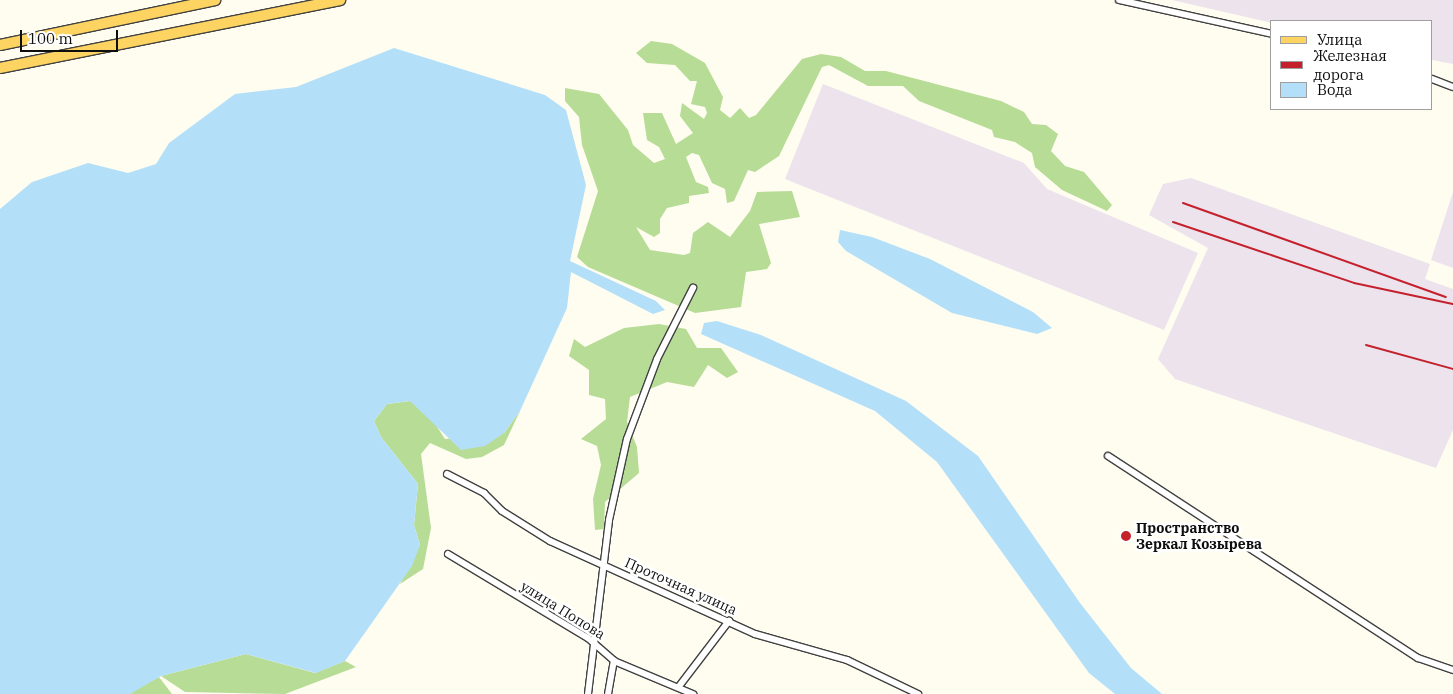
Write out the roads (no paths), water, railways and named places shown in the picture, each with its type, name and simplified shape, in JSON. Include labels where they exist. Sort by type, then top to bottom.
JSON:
[{"type":"main road","points":[[0,45],[215,0]]},
{"type":"main road","points":[[0,68],[340,0]]},
{"type":"street","points":[[1119,0],[1270,34]]},
{"type":"street","points":[[1433,79],[1453,87]]},
{"type":"street","points":[[588,694],[603,565],[627,440],[656,359],[694,288]]},
{"type":"street","points":[[1108,456],[1418,658],[1453,670]]},
{"type":"street","name":"Проточная улица","points":[[447,474],[484,493],[502,511],[550,541],[779,643],[846,660],[918,694]]},
{"type":"street","name":"улица Попова","points":[[448,554],[593,644],[614,661],[680,685],[693,694]]},
{"type":"street","points":[[680,685],[729,621]]},
{"type":"street","points":[[608,694],[614,661]]},
{"type":"water","points":[[394,48],[545,95],[566,110],[586,185],[570,261],[656,301],[665,310],[653,314],[571,272],[567,308],[520,411],[504,433],[485,446],[461,450],[410,401],[387,404],[374,421],[381,437],[418,484],[414,525],[420,545],[412,566],[345,661],[316,673],[246,654],[161,676],[130,694],[0,694],[0,209],[32,182],[88,163],[128,173],[156,164],[169,143],[235,94],[296,87]]},
{"type":"water","points":[[840,230],[872,237],[930,259],[1033,312],[1052,328],[1037,334],[952,313],[846,251],[838,242]]},
{"type":"water","points":[[717,321],[761,335],[906,401],[978,456],[1080,603],[1131,668],[1162,694],[1115,694],[1089,673],[937,462],[875,411],[701,334],[704,323]]},
{"type":"railway","points":[[1183,203],[1446,297]]},
{"type":"railway","points":[[1173,222],[1354,283],[1453,304]]},
{"type":"railway","points":[[1366,345],[1453,369]]},
{"type":"place","name":"Пространство Зеркал Козырева","points":[[1126,536]]}]
